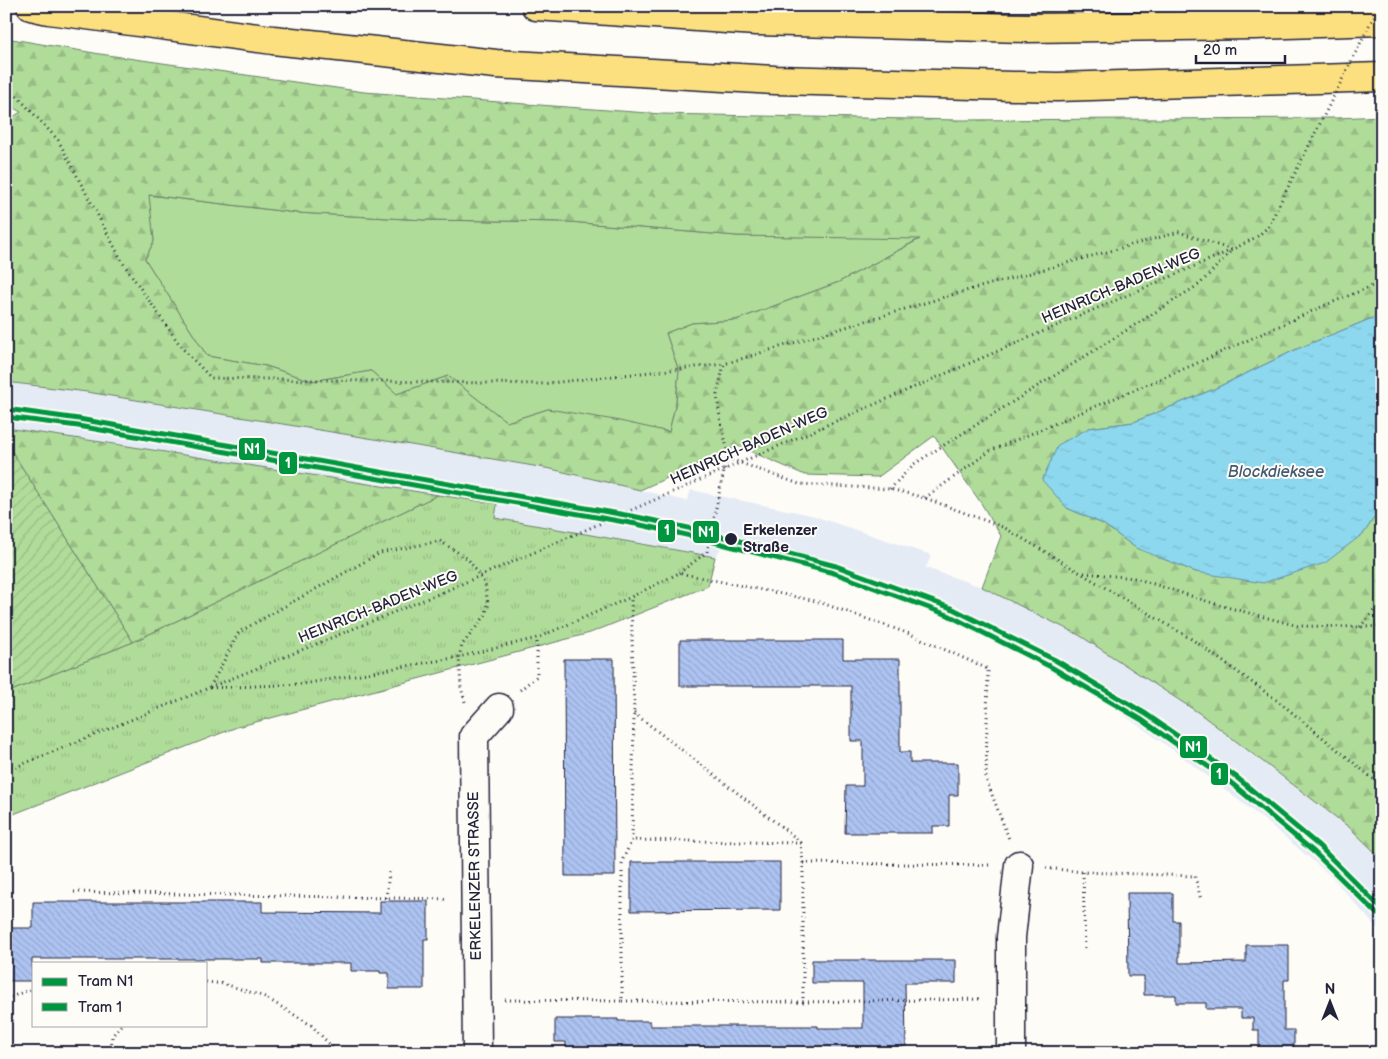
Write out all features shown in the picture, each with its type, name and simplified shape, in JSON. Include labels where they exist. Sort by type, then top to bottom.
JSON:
[{"type":"highway","points":[[31,6],[273,40],[496,64],[765,79],[1058,87],[1382,76]]},
{"type":"highway","points":[[536,6],[756,21],[1026,28],[1255,25],[1382,20]]},
{"type":"street","points":[[474,736],[499,708]]},
{"type":"street","name":"ERKELENZER STRASSE","points":[[474,736],[477,1053]]},
{"type":"street","points":[[1011,1053],[1011,937],[1019,866]]},
{"type":"path","name":"HEINRICH-BADEN-WEG","points":[[6,771],[443,592],[1232,250],[1258,236],[1268,227],[1379,6]]},
{"type":"path","points":[[17,96],[58,140],[123,263],[182,348],[211,378],[541,384],[724,364],[951,295],[1179,232],[1232,250],[1200,284],[914,464],[890,489]]},
{"type":"path","points":[[925,498],[990,451],[1382,282]]},
{"type":"path","points":[[474,736],[461,688],[459,657],[462,645],[485,616],[488,605],[486,584],[468,559],[440,541],[380,553],[239,632],[210,688],[303,684],[459,657],[537,638],[632,597],[679,573],[707,552],[727,458],[727,448],[717,395],[724,364]]},
{"type":"path","points":[[727,458],[799,484],[890,489],[925,498],[1005,528],[1193,640],[1278,701],[1382,786]]},
{"type":"path","points":[[1081,572],[1135,578],[1219,605],[1298,626],[1360,628],[1382,626]]},
{"type":"path","points":[[679,573],[816,601],[910,634],[988,669],[986,779],[1019,866]]},
{"type":"path","points":[[622,864],[622,858],[632,840],[634,713],[632,597]]},
{"type":"path","points":[[1360,628],[1382,601]]},
{"type":"path","points":[[499,708],[537,676],[537,638]]},
{"type":"path","points":[[634,713],[801,843],[803,863],[803,1002]]},
{"type":"path","points":[[632,840],[801,843]]},
{"type":"path","points":[[803,863],[1019,866],[1083,872],[1195,876],[1201,900]]},
{"type":"path","points":[[386,898],[389,872]]},
{"type":"path","points":[[622,872],[622,1001]]},
{"type":"path","points":[[1083,872],[1085,951]]},
{"type":"path","points":[[74,892],[475,900]]},
{"type":"path","points":[[208,982],[225,984],[266,997],[312,1025],[338,1053]]},
{"type":"path","points":[[6,999],[32,989]]},
{"type":"path","points":[[476,999],[803,1002],[1011,999]]},
{"type":"path","points":[[111,1053],[112,1036],[120,1026]]},
{"type":"shaded area","points":[[6,382],[87,392],[551,469],[687,501],[691,490],[811,515],[931,555],[926,568],[982,587],[1079,635],[1199,713],[1350,828],[1382,859],[1382,934],[1332,877],[1267,822],[1176,752],[1108,704],[1004,646],[919,605],[861,582],[725,542],[715,557],[494,518],[497,504],[6,428]]},
{"type":"green space","points":[[6,38],[100,54],[364,92],[661,114],[958,120],[1336,118],[1382,116],[1382,314],[1297,349],[1214,389],[1134,422],[1089,428],[1067,508],[1103,524],[1136,548],[1196,572],[1364,533],[1382,506],[1382,859],[1350,828],[1199,713],[1079,635],[982,587],[1001,536],[981,503],[934,436],[878,477],[805,475],[738,446],[640,490],[551,469],[417,446],[87,392],[6,382],[6,121],[21,112],[6,104]],"holes":[[[149,195],[297,213],[425,220],[570,222],[737,236],[920,239],[839,282],[736,320],[692,323],[666,333],[679,371],[676,402],[669,432],[615,420],[548,409],[507,422],[448,376],[397,394],[371,371],[312,381],[266,366],[207,356],[145,259],[154,241]]]},
{"type":"green space","points":[[148,195],[297,213],[425,220],[570,222],[737,236],[921,238],[839,282],[736,320],[692,323],[666,333],[679,371],[676,402],[669,432],[548,409],[507,422],[448,376],[397,394],[371,371],[312,381],[266,366],[207,356],[145,259],[154,241]]},
{"type":"green space","points":[[6,428],[438,495],[133,642],[9,447],[6,446]]},
{"type":"green space","points":[[6,446],[9,447],[133,642],[6,693]]},
{"type":"green space","points":[[438,495],[497,504],[495,518],[715,557],[708,586],[590,633],[237,727],[6,817],[6,693],[133,642]]},
{"type":"water","name":"Blockdieksee","points":[[1382,314],[1382,506],[1364,533],[1325,563],[1263,583],[1196,572],[1136,548],[1103,524],[1067,508],[1042,480],[1058,445],[1089,428],[1134,422],[1214,389],[1297,349]]},
{"type":"building","points":[[680,640],[843,640],[843,659],[900,659],[900,752],[910,752],[910,763],[958,763],[958,795],[949,795],[949,826],[933,826],[933,833],[845,833],[846,786],[863,786],[863,741],[851,741],[851,686],[680,686]]},
{"type":"building","points":[[564,659],[614,659],[615,876],[565,876]]},
{"type":"building","points":[[631,862],[780,862],[780,910],[631,911]]},
{"type":"building","points":[[1127,893],[1173,893],[1173,921],[1179,921],[1179,963],[1246,962],[1246,945],[1289,945],[1289,980],[1284,980],[1284,1030],[1294,1030],[1294,1053],[1259,1053],[1259,1030],[1253,1030],[1253,1018],[1241,1018],[1241,1009],[1206,1009],[1206,1003],[1176,1003],[1176,995],[1144,995],[1144,976],[1128,976]]},
{"type":"building","points":[[380,901],[428,901],[428,939],[424,939],[424,989],[389,989],[389,973],[380,973],[380,971],[351,971],[351,963],[263,963],[263,959],[32,959],[32,981],[6,981],[6,928],[33,928],[33,902],[262,902],[262,912],[380,913]]},
{"type":"building","points":[[812,960],[956,960],[956,983],[905,983],[906,1046],[902,1046],[902,1053],[566,1053],[566,1042],[555,1042],[555,1019],[650,1021],[650,1026],[818,1026],[818,1028],[863,1028],[863,983],[812,983]]},
{"type":"tram line","name":"N1","points":[[6,409],[79,419],[637,517],[693,529],[836,566],[951,608],[1055,660],[1146,714],[1235,776],[1319,846],[1382,909]]},
{"type":"tram line","name":"1","points":[[6,417],[78,426],[636,524],[691,536],[834,573],[948,615],[1051,667],[1142,720],[1230,782],[1314,852],[1377,914]]},
{"type":"place","name":"Erkelenzer Straße","points":[[731,539]]}]
